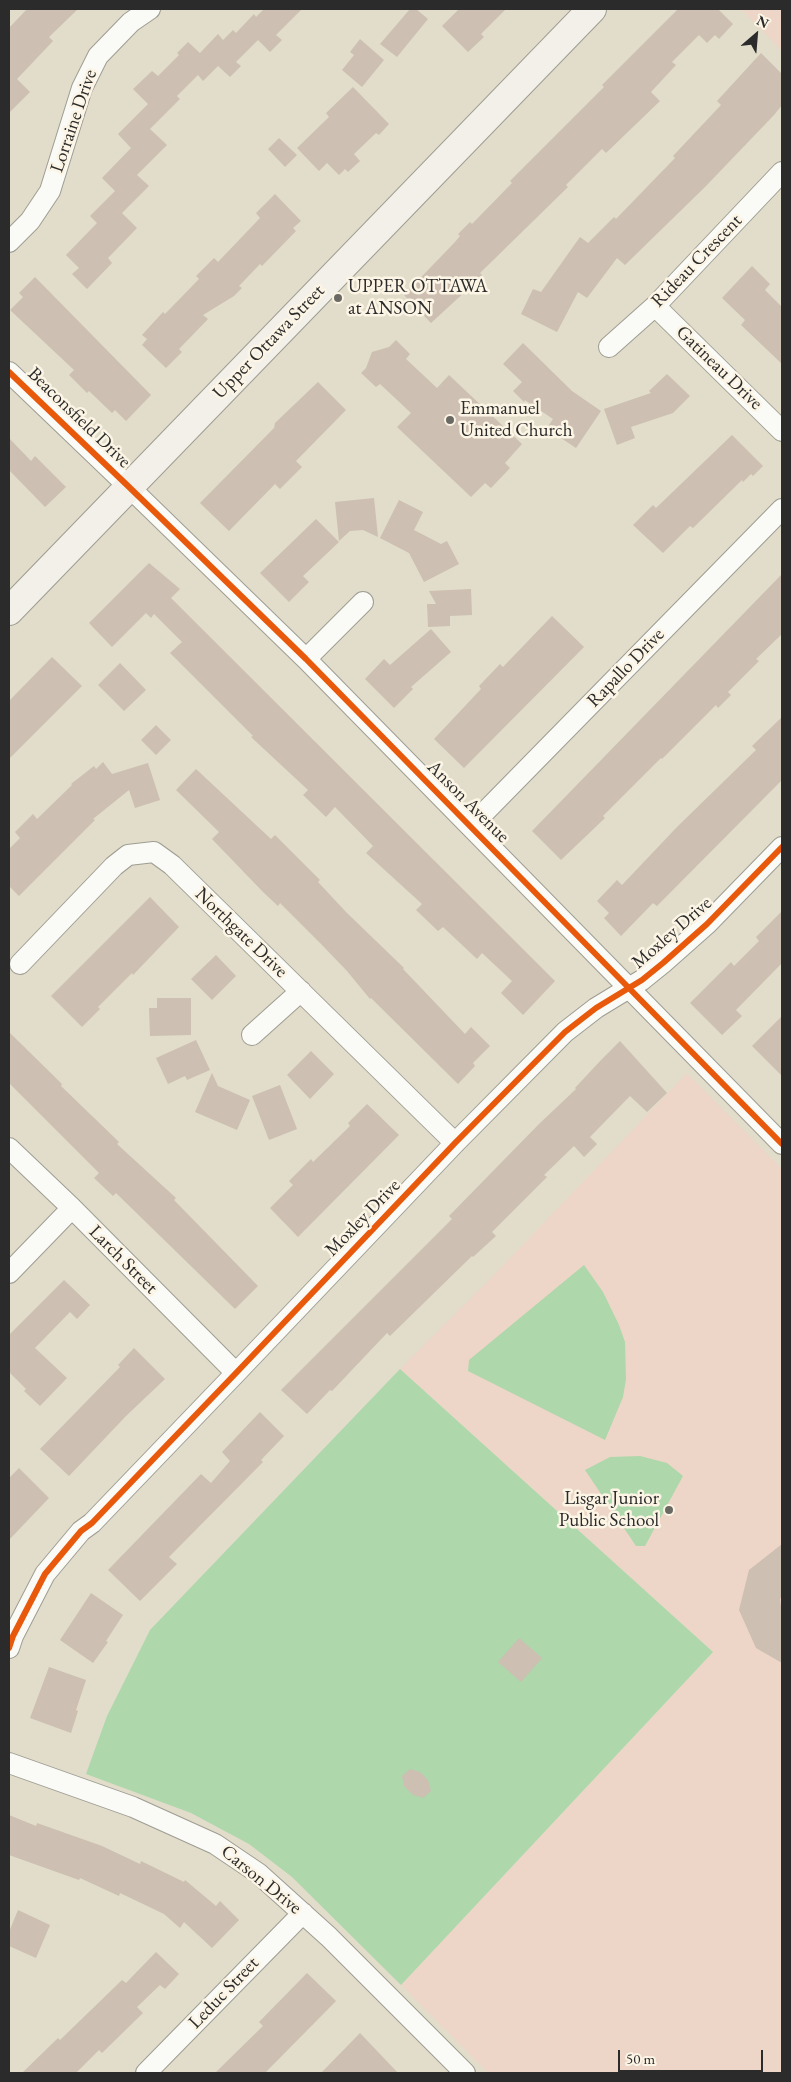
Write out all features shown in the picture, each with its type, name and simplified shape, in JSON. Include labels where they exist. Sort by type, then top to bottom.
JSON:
[{"type":"main road","name":"Upper Ottawa Street","points":[[9,611],[592,9]]},
{"type":"street","name":"Lorraine Drive","points":[[9,242],[30,221],[50,191],[82,88],[98,56],[131,22],[150,9]]},
{"type":"street","name":"Rideau Crescent","points":[[609,347],[655,306],[782,172]]},
{"type":"street","name":"Gatineau Drive","points":[[655,306],[782,430]]},
{"type":"street","name":"Beaconsfield Drive","points":[[9,372],[128,486]]},
{"type":"street","name":"Anson Avenue","points":[[128,486],[306,659],[782,1144]]},
{"type":"street","name":"Rapallo Drive","points":[[471,826],[782,509]]},
{"type":"street","points":[[306,659],[363,602]]},
{"type":"street","name":"Moxley Drive","points":[[9,1648],[13,1636],[45,1574],[82,1531],[92,1523],[455,1143],[565,1032],[596,1008],[630,988],[649,974],[696,934],[782,847]]},
{"type":"street","name":"Northgate Drive","points":[[20,964],[114,866],[128,855],[154,852],[172,865],[455,1143]]},
{"type":"street","points":[[252,1036],[300,991]]},
{"type":"street","name":"Larch Street","points":[[9,1148],[72,1208],[236,1373]]},
{"type":"street","points":[[9,1273],[72,1208]]},
{"type":"street","name":"Carson Drive","points":[[9,1763],[134,1807],[215,1844],[258,1873],[303,1913],[465,2073]]},
{"type":"street","name":"Leduc Street","points":[[146,2073],[303,1913]]},
{"type":"shaded area","points":[[741,9],[782,9],[782,51]]},
{"type":"shaded area","name":"Lisgar Junior Public School","points":[[687,1073],[782,1169],[782,2073],[488,2073],[401,1985],[713,1652],[400,1369],[491,1278]]},
{"type":"green space","points":[[584,1265],[603,1292],[625,1342],[626,1379],[623,1397],[605,1440],[468,1371],[469,1360]]},
{"type":"green space","points":[[400,1369],[713,1652],[401,1985],[292,1877],[249,1844],[191,1813],[86,1774],[107,1716],[150,1630]]},
{"type":"green space","points":[[640,1456],[667,1463],[683,1476],[645,1546],[636,1546],[585,1470],[610,1457]]},
{"type":"building","points":[[27,9],[78,9],[49,37],[53,41],[17,79],[30,92],[9,113],[9,28]]},
{"type":"building","points":[[264,9],[302,9],[276,35],[282,40],[270,52],[258,40],[236,62],[241,66],[230,77],[218,66],[203,81],[198,75],[177,96],[180,99],[150,129],[167,145],[137,175],[149,186],[122,213],[137,228],[108,258],[112,263],[87,289],[72,274],[79,268],[66,255],[97,223],[90,216],[115,191],[102,178],[131,148],[118,134],[148,104],[133,89],[152,71],[158,76],[179,55],[177,53],[188,42],[200,53],[218,34],[223,40],[233,30],[236,33],[254,14],[256,17]]},
{"type":"building","points":[[410,9],[416,9],[428,19],[397,57],[380,44]]},
{"type":"building","points":[[459,9],[506,9],[481,34],[484,37],[468,52],[442,26]]},
{"type":"building","points":[[678,9],[718,9],[733,24],[719,39],[715,35],[707,43],[699,35],[672,62],[676,65],[651,92],[660,101],[606,153],[602,149],[566,185],[568,187],[480,273],[482,275],[470,288],[464,284],[468,289],[431,323],[404,295],[455,242],[460,236],[458,234],[470,222],[472,224],[512,183],[510,181],[604,87],[602,85]]},
{"type":"building","points":[[360,39],[384,60],[362,87],[342,70],[354,55],[350,52]]},
{"type":"building","points":[[761,53],[782,74],[782,105],[774,115],[705,187],[625,265],[617,258],[587,298],[578,292],[557,332],[521,314],[533,289],[541,292],[580,237],[588,243],[614,217],[616,219],[675,158],[673,156],[721,105],[717,101]]},
{"type":"building","points":[[353,87],[389,124],[379,135],[376,133],[354,154],[360,161],[348,172],[345,169],[339,175],[327,163],[319,171],[297,148],[329,117],[326,113]]},
{"type":"building","points":[[279,138],[297,155],[285,167],[268,149]]},
{"type":"building","points":[[275,194],[301,221],[293,228],[296,231],[262,266],[260,264],[239,286],[242,288],[234,296],[203,315],[208,319],[179,349],[182,352],[166,368],[142,345],[147,339],[142,335],[163,312],[165,314],[199,279],[196,276],[214,258],[218,262],[260,218],[256,213]]},
{"type":"building","points":[[752,266],[770,284],[765,290],[782,307],[782,364],[741,325],[745,320],[722,298]]},
{"type":"building","points":[[35,277],[151,395],[126,421],[115,410],[112,413],[89,391],[87,393],[69,375],[74,370],[10,310],[23,297],[19,293]]},
{"type":"building","name":"Emmanuel United Church","points":[[396,340],[410,354],[406,359],[437,388],[449,375],[522,444],[505,463],[510,468],[491,488],[485,483],[471,497],[397,427],[411,413],[380,384],[376,387],[361,373],[366,368],[372,352],[389,347]]},
{"type":"building","points":[[523,343],[572,391],[601,411],[576,448],[558,436],[560,432],[549,425],[553,419],[525,400],[524,402],[513,391],[522,382],[503,364]]},
{"type":"building","points":[[667,374],[690,396],[673,413],[631,427],[635,438],[617,445],[604,409],[651,393],[649,391]]},
{"type":"building","points":[[318,382],[346,410],[296,461],[302,467],[280,489],[275,484],[229,531],[200,503],[274,428],[275,423]]},
{"type":"building","points":[[732,435],[763,466],[753,476],[751,474],[743,482],[742,480],[693,528],[690,526],[663,553],[633,525],[653,505],[656,508]]},
{"type":"building","points":[[9,438],[31,461],[35,456],[66,487],[45,507],[9,470]]},
{"type":"building","points":[[374,498],[378,537],[363,530],[350,531],[339,541],[335,502]]},
{"type":"building","points":[[399,500],[423,512],[414,530],[441,544],[447,541],[459,564],[424,582],[409,553],[380,538]]},
{"type":"building","points":[[316,519],[339,542],[303,576],[309,582],[289,602],[260,573]]},
{"type":"building","points":[[149,563],[180,589],[171,598],[555,981],[523,1015],[501,993],[512,981],[482,953],[477,959],[443,927],[438,931],[416,910],[422,904],[366,853],[373,846],[335,807],[326,817],[303,795],[308,790],[251,737],[253,736],[170,653],[182,642],[154,614],[151,618],[146,613],[112,647],[89,623]]},
{"type":"building","points":[[782,574],[782,634],[756,659],[759,661],[728,692],[731,695],[718,708],[716,705],[661,758],[603,816],[605,818],[561,860],[532,831]]},
{"type":"building","points":[[471,589],[472,615],[450,616],[450,626],[428,627],[427,604],[436,604],[429,591]]},
{"type":"building","points":[[552,616],[584,647],[464,768],[434,739],[481,689],[479,686],[500,664],[503,667]]},
{"type":"building","points":[[431,629],[451,652],[411,687],[413,689],[394,708],[365,679],[384,659],[390,665]]},
{"type":"building","points":[[52,657],[82,686],[9,759],[9,701]]},
{"type":"building","points":[[120,663],[146,690],[124,711],[98,685]]},
{"type":"building","points":[[782,717],[782,780],[657,906],[653,903],[621,936],[604,918],[609,913],[597,901],[617,880],[622,885],[677,827],[756,750],[752,746]]},
{"type":"building","points":[[156,725],[171,740],[156,755],[141,740]]},
{"type":"building","points":[[103,762],[112,774],[148,763],[160,800],[135,808],[129,790],[93,819],[95,820],[19,896],[9,886],[9,849],[20,838],[15,832],[33,814],[37,819],[71,784],[94,766],[96,769]]},
{"type":"building","points":[[196,769],[271,839],[275,835],[320,880],[318,882],[346,912],[404,968],[465,1034],[471,1027],[490,1046],[473,1063],[475,1066],[458,1084],[370,999],[347,971],[280,903],[278,906],[264,893],[212,839],[219,832],[176,790]]},
{"type":"building","points":[[150,897],[179,927],[133,975],[132,973],[98,1007],[100,1009],[82,1027],[51,996]]},
{"type":"building","points":[[782,911],[782,963],[736,1010],[742,1016],[722,1035],[690,1003],[731,962],[734,966],[759,941],[756,937]]},
{"type":"building","points":[[216,955],[236,976],[212,1000],[191,979]]},
{"type":"building","points":[[157,998],[191,998],[191,1035],[150,1036],[149,1008],[157,1008]]},
{"type":"building","points":[[782,1016],[782,1076],[752,1046]]},
{"type":"building","points":[[9,1032],[119,1142],[117,1144],[176,1198],[174,1200],[258,1286],[235,1309],[116,1193],[113,1196],[94,1178],[99,1173],[9,1083]]},
{"type":"building","points":[[196,1040],[210,1070],[187,1080],[185,1076],[168,1084],[156,1058]]},
{"type":"building","points":[[620,1041],[667,1093],[647,1112],[630,1096],[590,1137],[597,1144],[584,1157],[574,1146],[544,1175],[547,1177],[492,1232],[496,1236],[472,1256],[390,1336],[387,1333],[332,1391],[330,1390],[307,1414],[281,1390],[452,1219],[449,1216],[576,1089]]},
{"type":"building","points":[[311,1051],[334,1074],[310,1099],[287,1075]]},
{"type":"building","points":[[212,1073],[218,1086],[250,1100],[237,1130],[195,1112]]},
{"type":"building","points":[[280,1085],[297,1129],[269,1140],[252,1096]]},
{"type":"building","points":[[367,1104],[399,1135],[298,1237],[270,1208],[293,1185],[289,1181],[311,1159],[313,1162],[350,1126],[348,1123]]},
{"type":"building","points":[[64,1280],[90,1305],[77,1319],[70,1312],[35,1348],[67,1378],[40,1406],[24,1391],[26,1389],[9,1372],[9,1335]]},
{"type":"building","points":[[134,1348],[165,1379],[126,1416],[69,1476],[40,1449],[120,1367],[118,1365]]},
{"type":"building","points":[[260,1412],[284,1436],[261,1460],[263,1462],[169,1557],[177,1564],[140,1601],[108,1570],[201,1474],[211,1483],[230,1461],[222,1452]]},
{"type":"building","points":[[19,1468],[49,1498],[9,1540],[9,1478]]},
{"type":"building","points":[[782,1544],[782,1595],[780,1599],[782,1663],[756,1648],[739,1610],[749,1570]]},
{"type":"building","points":[[91,1593],[123,1615],[106,1641],[108,1642],[93,1663],[60,1640]]},
{"type":"building","points":[[519,1638],[542,1658],[521,1682],[498,1662]]},
{"type":"building","points":[[49,1667],[86,1680],[71,1733],[30,1718]]},
{"type":"building","points":[[410,1769],[420,1772],[428,1780],[431,1791],[423,1798],[413,1795],[404,1786],[402,1776]]},
{"type":"building","points":[[9,1815],[36,1826],[37,1823],[102,1846],[140,1864],[141,1861],[184,1882],[185,1880],[216,1906],[220,1901],[239,1920],[212,1948],[184,1922],[180,1928],[164,1914],[120,1893],[119,1896],[80,1878],[79,1880],[9,1855]]},
{"type":"building","points":[[18,1910],[50,1925],[36,1958],[9,1946],[9,1932]]},
{"type":"building","points":[[156,1952],[179,1974],[165,1989],[160,1985],[137,2007],[143,2013],[102,2053],[99,2050],[76,2073],[22,2073],[58,2038],[60,2040],[122,1980],[126,1983]]},
{"type":"building","points":[[307,1973],[336,2001],[265,2073],[215,2073],[263,2026],[259,2022]]},
{"type":"building","points":[[360,2033],[398,2073],[321,2073]]},
{"type":"cycle path","points":[[9,372],[306,659],[782,1144]]},
{"type":"cycle path","points":[[9,1648],[13,1636],[45,1574],[81,1531],[92,1523],[455,1143],[565,1032],[596,1008],[642,980],[663,963],[707,924],[782,847]]},
{"type":"place","name":"UPPER OTTAWA at ANSON","points":[[338,298]]},
{"type":"place","name":"Emmanuel United Church","points":[[450,420]]},
{"type":"place","name":"Lisgar Junior Public School","points":[[669,1510]]}]
